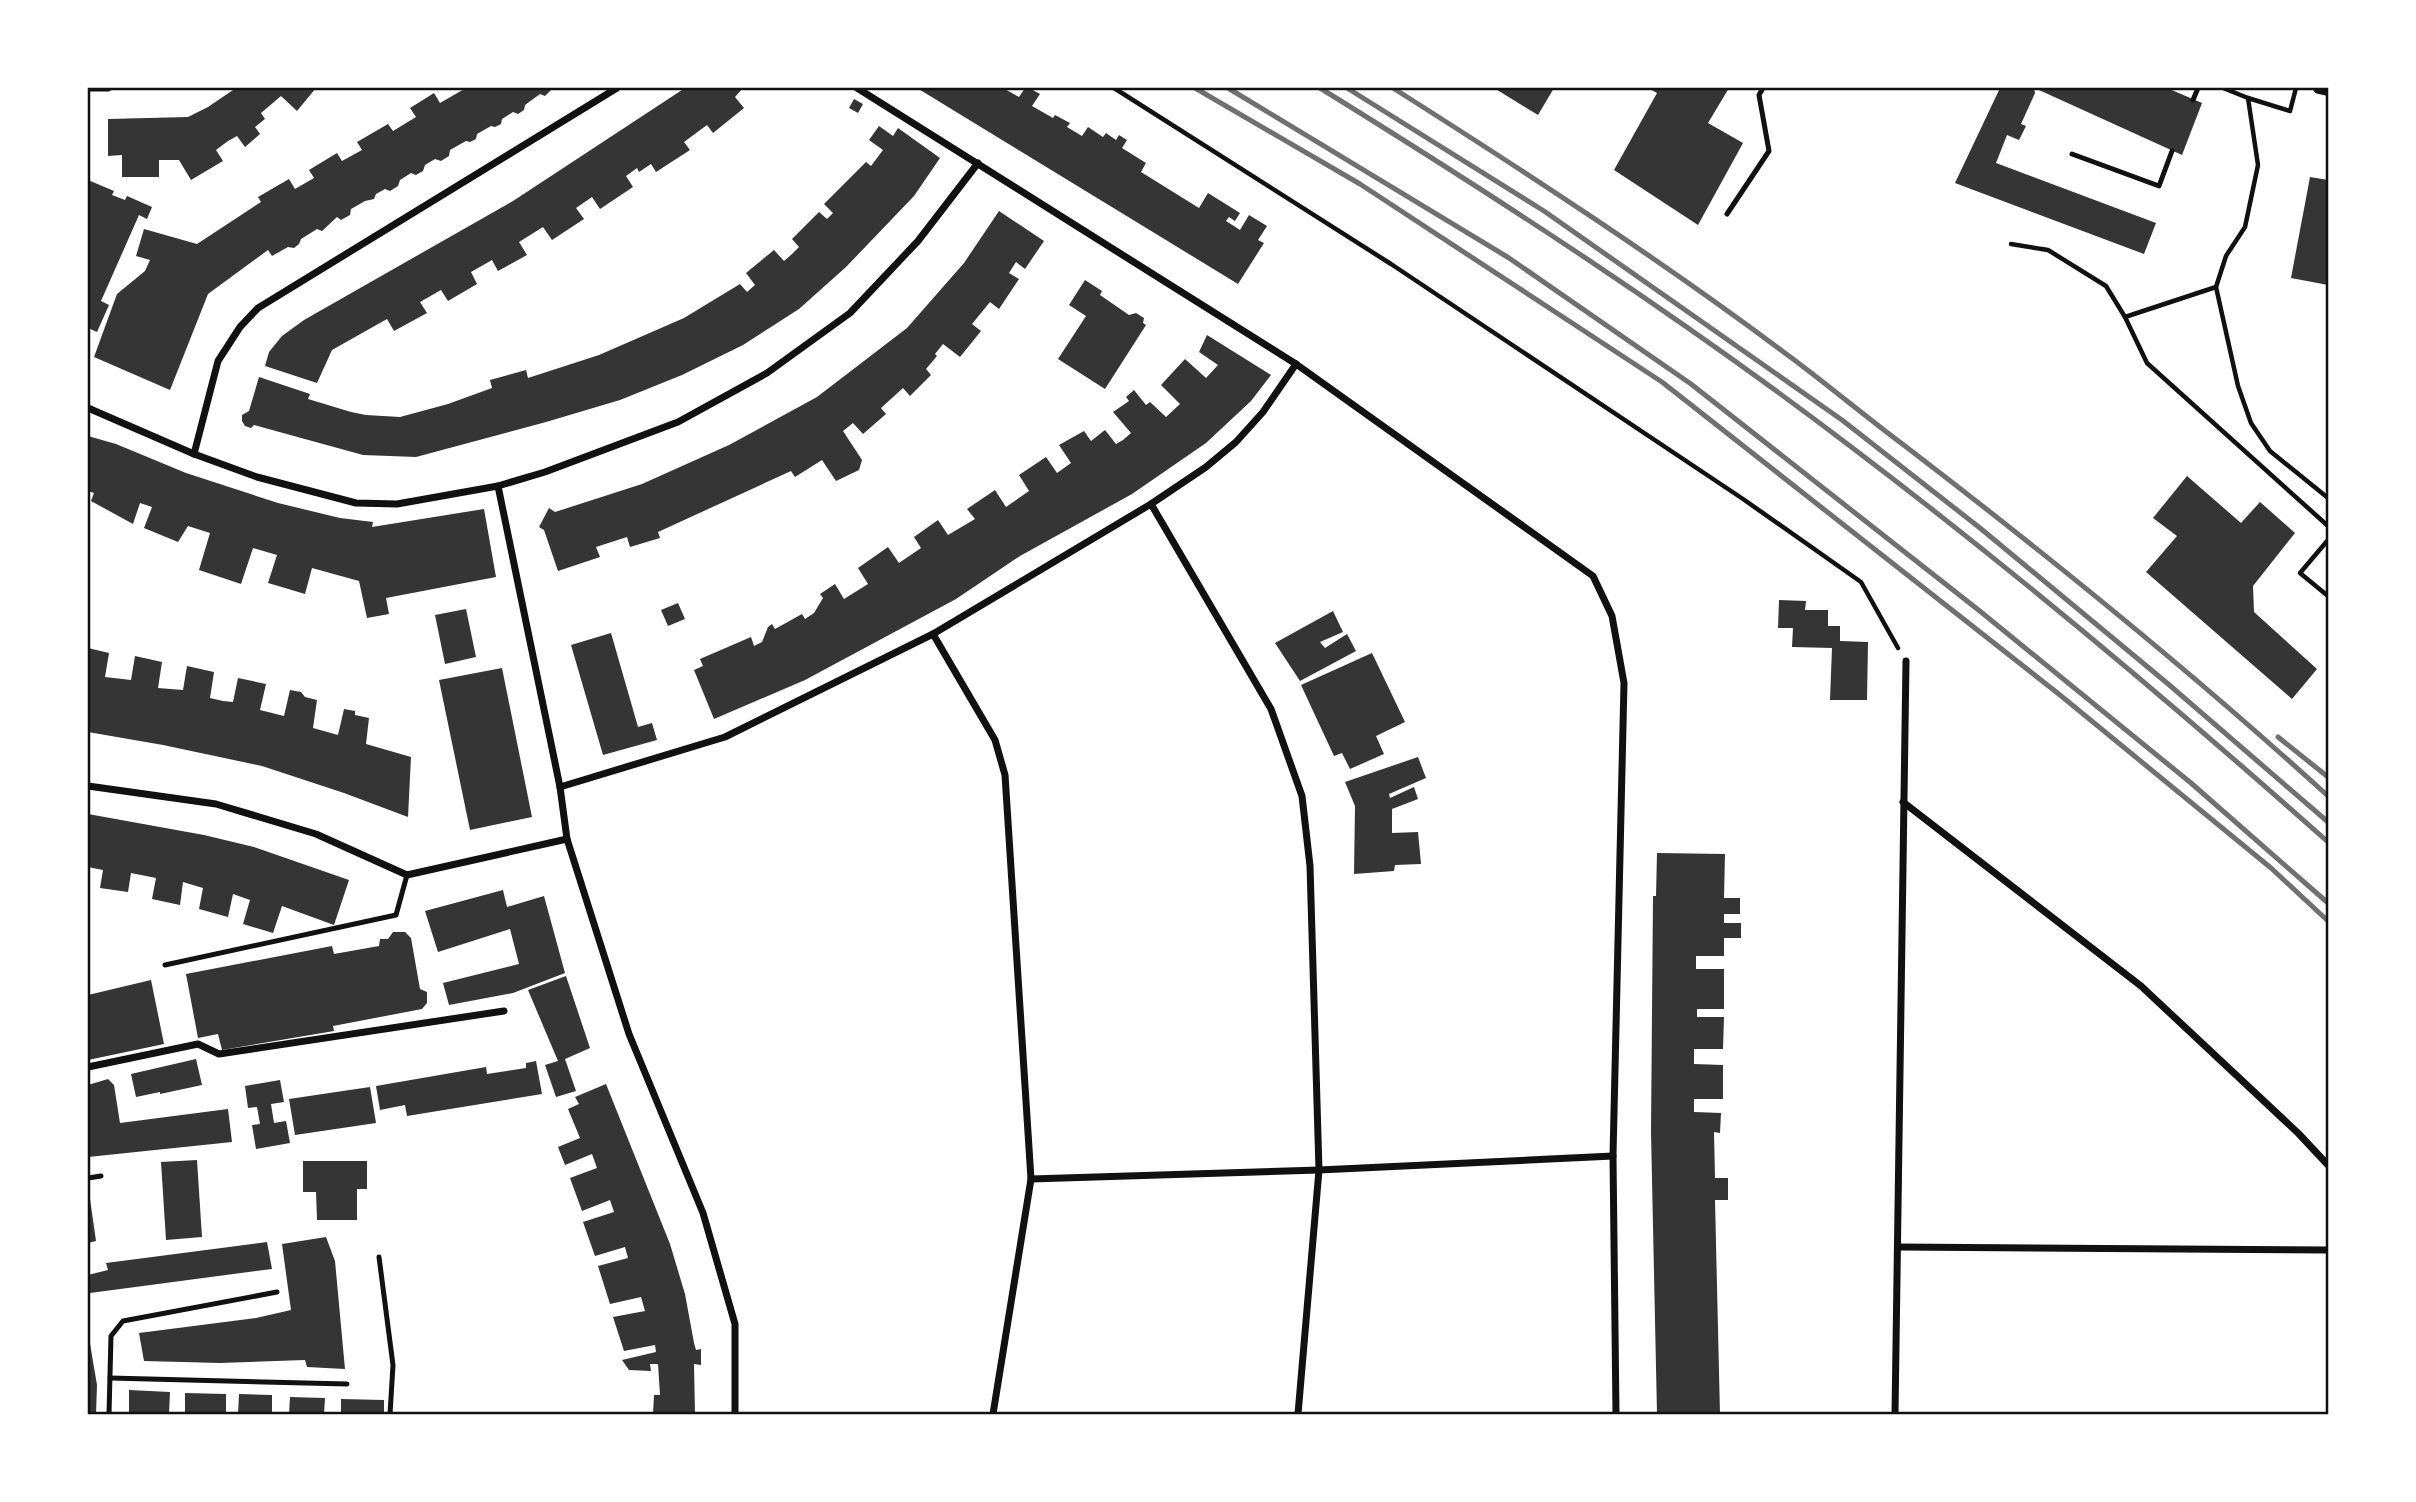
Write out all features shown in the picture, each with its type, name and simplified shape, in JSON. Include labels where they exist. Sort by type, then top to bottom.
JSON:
[{"type":"street","points":[[88,88],[108,88]]},
{"type":"street","points":[[194,454],[218,360],[240,327],[258,308],[617,88]]},
{"type":"street","points":[[858,88],[1296,364],[1593,576],[1612,616],[1624,683],[1613,1156],[1616,1415]]},
{"type":"street","points":[[2319,88],[2329,90]]},
{"type":"street","points":[[88,408],[194,454],[257,477],[356,503],[397,504],[498,486],[545,472],[678,422],[767,373],[850,313],[918,241],[978,163]]},
{"type":"street","points":[[560,787],[725,737],[933,634],[1151,504],[1206,467],[1237,442],[1263,412],[1296,364]]},
{"type":"street","points":[[498,486],[560,787],[567,839],[629,1034],[706,1225],[735,1324],[735,1415]]},
{"type":"street","points":[[1151,504],[1271,709],[1302,796],[1310,866],[1319,1170],[1298,1415]]},
{"type":"street","points":[[933,634],[995,740],[1005,775],[1031,1179],[993,1415]]},
{"type":"street","points":[[1895,1415],[1906,661]]},
{"type":"street","points":[[88,786],[216,804],[316,834],[407,875],[567,839]]},
{"type":"street","points":[[1903,803],[2141,986],[2329,1165]]},
{"type":"street","points":[[88,1067],[198,1044],[219,1054],[504,1011]]},
{"type":"street","points":[[1031,1179],[1319,1170],[1613,1156]]},
{"type":"street","points":[[1898,1247],[2329,1250]]},
{"type":"lane","points":[[1727,214],[1769,151],[1759,95],[1763,88]]},
{"type":"lane","points":[[2193,100],[2198,88]]},
{"type":"lane","points":[[2072,153],[2159,187],[2172,151]]},
{"type":"lane","points":[[165,965],[396,915],[407,875]]},
{"type":"lane","points":[[88,1178],[101,1176]]},
{"type":"lane","points":[[379,1257],[393,1365],[390,1415]]},
{"type":"lane","points":[[108,1415],[111,1336],[123,1321],[277,1292]]},
{"type":"lane","points":[[110,1378],[347,1384]]},
{"type":"path","points":[[1114,88],[1414,279],[1743,499],[1861,582],[1906,661]]},
{"type":"path","points":[[2223,88],[2290,111],[2296,88]]},
{"type":"path","points":[[2248,98],[2258,165],[2245,227],[2226,256],[2216,287],[2238,386],[2251,424],[2270,451],[2329,498]]},
{"type":"path","points":[[2011,244],[2048,250],[2106,285],[2147,363],[2329,526]]},
{"type":"path","points":[[2125,317],[2216,287]]},
{"type":"path","points":[[2329,540],[2300,573],[2329,596]]},
{"type":"building","points":[[236,88],[316,88],[297,111],[281,96],[261,113],[265,119],[255,127],[260,134],[245,147],[237,136],[228,141],[216,150],[223,161],[191,180],[179,160],[159,160],[159,177],[122,177],[122,155],[108,156],[108,119],[188,117]]},
{"type":"building","points":[[466,88],[553,88],[545,96],[540,94],[525,105],[524,110],[518,114],[513,112],[502,119],[501,124],[491,126],[477,134],[476,139],[450,150],[449,156],[441,161],[435,159],[425,165],[423,171],[416,175],[411,173],[400,180],[398,186],[390,191],[385,189],[376,194],[374,199],[351,209],[350,215],[341,220],[337,217],[322,231],[317,229],[301,239],[294,248],[288,247],[272,256],[268,250],[208,294],[170,390],[94,357],[117,294],[145,271],[150,260],[136,256],[144,229],[197,244],[261,202],[258,197],[289,179],[295,189],[314,178],[309,170],[337,153],[342,161],[362,150],[357,142],[388,124],[393,131],[416,117],[410,108],[434,93],[440,103]]},
{"type":"building","points":[[685,88],[743,88],[735,97],[744,108],[713,133],[707,125],[684,142],[690,150],[656,172],[651,164],[639,172],[637,168],[626,176],[633,187],[600,209],[592,197],[576,208],[584,219],[552,240],[543,227],[519,242],[527,255],[498,271],[492,260],[471,272],[477,284],[448,301],[441,290],[420,302],[427,313],[394,331],[387,319],[332,350],[317,383],[265,366],[269,352],[282,336],[304,320],[513,201]]},
{"type":"building","points":[[917,88],[1003,88],[1019,97],[1025,88],[1029,88],[1040,94],[1032,106],[1053,118],[1055,115],[1070,123],[1067,127],[1082,136],[1088,127],[1103,137],[1106,133],[1116,140],[1119,135],[1127,140],[1122,148],[1146,163],[1141,172],[1199,208],[1208,193],[1240,213],[1235,221],[1229,217],[1226,221],[1240,230],[1249,215],[1267,226],[1258,240],[1264,243],[1238,284]]},
{"type":"building","points":[[1494,88],[1554,88],[1538,115]]},
{"type":"building","points":[[1648,88],[1729,88],[1708,123],[1743,143],[1698,225],[1614,170],[1657,93]]},
{"type":"building","points":[[2000,88],[2034,88],[2035,93],[2021,124],[2026,126],[2019,140],[2007,135],[1996,163],[2156,223],[2144,254],[1955,183]]},
{"type":"building","points":[[2167,88],[2202,103],[2182,155],[2039,90]]},
{"type":"building","points":[[854,99],[863,104],[858,113],[849,108]]},
{"type":"building","points":[[879,126],[893,136],[898,128],[940,158],[914,196],[846,267],[799,309],[743,345],[682,375],[620,400],[416,457],[363,455],[254,425],[251,428],[245,426],[242,421],[242,415],[249,411],[259,377],[310,394],[308,399],[351,412],[400,417],[492,388],[490,380],[526,370],[528,378],[599,355],[684,318],[740,284],[747,292],[755,285],[746,273],[774,250],[784,261],[799,247],[792,239],[819,212],[827,219],[833,213],[824,204],[866,162],[871,166],[883,150],[869,140]]},
{"type":"building","points":[[2310,177],[2328,180],[2328,285],[2291,278]]},
{"type":"building","points":[[88,180],[114,191],[112,195],[125,200],[127,196],[152,207],[147,219],[139,215],[101,301],[109,305],[97,332],[88,328]]},
{"type":"building","points":[[999,211],[1044,241],[1025,269],[1016,262],[1009,273],[1019,279],[999,309],[990,302],[972,324],[981,331],[960,357],[943,344],[926,369],[931,375],[910,396],[903,388],[881,408],[886,414],[863,434],[853,423],[843,431],[862,460],[859,470],[836,481],[822,460],[795,477],[791,471],[658,532],[660,538],[630,547],[627,537],[596,547],[600,557],[558,571],[544,530],[539,527],[549,508],[555,512],[642,484],[729,445],[817,397],[907,328],[964,263]]},
{"type":"building","points":[[1085,280],[1102,291],[1100,295],[1129,315],[1136,313],[1144,318],[1143,323],[1146,325],[1105,389],[1058,359],[1086,316],[1069,305]]},
{"type":"building","points":[[1207,335],[1271,375],[1251,401],[1206,443],[1132,494],[1020,556],[956,599],[805,680],[714,719],[694,670],[703,666],[700,659],[751,637],[754,646],[762,642],[772,624],[775,629],[802,614],[805,619],[814,613],[823,598],[820,594],[835,584],[844,599],[868,584],[858,568],[888,547],[899,563],[921,548],[914,537],[938,520],[948,535],[975,519],[967,509],[995,490],[1006,507],[1029,491],[1019,475],[1046,457],[1057,473],[1071,463],[1059,445],[1084,431],[1091,441],[1105,430],[1116,444],[1123,440],[1131,433],[1113,412],[1129,401],[1126,397],[1134,390],[1146,405],[1150,402],[1166,417],[1180,404],[1161,385],[1185,359],[1206,378],[1218,365],[1199,352]]},
{"type":"building","points":[[88,436],[116,444],[186,473],[278,503],[340,518],[373,522],[372,527],[484,509],[496,577],[386,598],[389,614],[367,618],[359,581],[312,568],[305,594],[268,583],[277,555],[253,548],[241,584],[199,570],[210,533],[188,526],[178,542],[144,528],[152,507],[140,503],[133,524],[91,501],[94,493],[88,491]]},
{"type":"building","points":[[2187,476],[2241,523],[2260,502],[2295,533],[2253,586],[2254,612],[2317,669],[2292,699],[2146,572],[2177,536],[2153,518]]},
{"type":"building","points":[[1779,600],[1806,601],[1805,610],[1828,610],[1828,626],[1840,626],[1840,641],[1868,642],[1867,700],[1830,700],[1832,648],[1792,647],[1793,628],[1778,628]]},
{"type":"building","points":[[678,603],[685,619],[668,626],[661,610]]},
{"type":"building","points":[[466,609],[476,657],[445,664],[435,615]]},
{"type":"building","points":[[1333,611],[1343,632],[1320,642],[1325,648],[1347,634],[1356,651],[1300,681],[1275,643]]},
{"type":"building","points":[[611,633],[638,727],[652,723],[657,740],[603,755],[571,645]]},
{"type":"building","points":[[88,648],[109,653],[105,677],[131,680],[135,656],[162,662],[158,688],[183,690],[187,666],[214,672],[210,698],[223,701],[233,702],[238,678],[266,684],[260,710],[284,716],[290,690],[301,692],[305,697],[317,700],[313,728],[338,735],[344,709],[369,718],[366,744],[411,757],[408,817],[262,766],[88,732]]},
{"type":"building","points":[[1372,653],[1405,722],[1376,736],[1384,754],[1350,769],[1342,753],[1334,756],[1301,685]]},
{"type":"building","points":[[502,668],[532,817],[470,830],[439,680]]},
{"type":"building","points":[[1418,757],[1426,778],[1389,794],[1390,798],[1414,787],[1418,799],[1392,809],[1392,833],[1418,832],[1421,864],[1395,865],[1394,871],[1354,874],[1355,806],[1345,782]]},
{"type":"building","points":[[88,814],[254,847],[349,880],[334,925],[282,906],[273,933],[243,924],[250,900],[233,894],[228,917],[199,909],[203,888],[183,882],[180,905],[152,899],[156,878],[131,873],[128,892],[100,888],[103,870],[88,867]]},
{"type":"building","points":[[1657,853],[1725,854],[1724,898],[1740,898],[1740,914],[1724,914],[1724,923],[1741,923],[1741,938],[1724,938],[1724,956],[1696,956],[1696,969],[1724,969],[1724,1009],[1697,1009],[1697,1017],[1724,1017],[1723,1049],[1694,1049],[1694,1064],[1723,1065],[1723,1099],[1694,1099],[1694,1112],[1721,1113],[1720,1133],[1714,1132],[1715,1178],[1728,1178],[1728,1200],[1715,1200],[1720,1414],[1657,1414],[1651,1132],[1653,896],[1656,896]]},
{"type":"building","points":[[503,890],[507,907],[544,896],[565,973],[513,993],[449,1005],[443,983],[519,964],[510,929],[438,952],[425,911]]},
{"type":"building","points":[[393,932],[405,932],[411,938],[420,989],[427,992],[427,1003],[422,1009],[333,1026],[334,1031],[222,1050],[218,1034],[198,1038],[186,974],[332,946],[334,954],[379,946],[380,939],[388,939]]},
{"type":"building","points":[[566,976],[590,1048],[565,1059],[576,1091],[556,1097],[545,1065],[558,1061],[528,990]]},
{"type":"building","points":[[151,980],[164,1044],[88,1060],[88,995]]},
{"type":"building","points":[[196,1059],[202,1085],[136,1097],[131,1074]]},
{"type":"building","points":[[536,1061],[542,1094],[407,1116],[405,1105],[380,1110],[376,1086],[486,1067],[487,1074],[526,1068],[526,1063]]},
{"type":"building","points":[[108,1079],[114,1085],[120,1123],[228,1109],[232,1142],[88,1157],[88,1085]]},
{"type":"building","points":[[280,1080],[284,1102],[271,1104],[274,1123],[286,1121],[290,1143],[256,1149],[252,1125],[260,1124],[257,1107],[248,1108],[245,1086]]},
{"type":"building","points":[[606,1084],[670,1244],[685,1294],[696,1350],[701,1349],[701,1365],[694,1364],[695,1414],[653,1414],[654,1395],[660,1395],[658,1364],[650,1364],[651,1371],[629,1370],[622,1360],[656,1352],[655,1345],[624,1351],[613,1317],[645,1311],[641,1297],[610,1304],[598,1266],[628,1258],[625,1247],[595,1256],[583,1222],[614,1212],[610,1200],[582,1211],[570,1178],[597,1168],[592,1154],[565,1165],[558,1147],[580,1138],[568,1109],[579,1104],[575,1097]]},
{"type":"building","points":[[370,1087],[376,1123],[295,1135],[289,1099]]},
{"type":"building","points":[[197,1160],[202,1237],[166,1240],[161,1162]]},
{"type":"building","points":[[303,1161],[367,1161],[367,1189],[357,1189],[357,1220],[317,1220],[316,1192],[303,1192]]},
{"type":"building","points":[[88,1185],[96,1241],[88,1243]]},
{"type":"building","points":[[326,1237],[335,1261],[345,1369],[307,1367],[305,1360],[220,1363],[144,1361],[139,1333],[256,1318],[291,1310],[282,1244]]},
{"type":"building","points":[[267,1242],[272,1269],[90,1293],[88,1275],[108,1270],[106,1263]]},
{"type":"building","points":[[88,1332],[97,1385],[96,1414],[88,1414]]},
{"type":"building","points":[[129,1390],[170,1392],[169,1414],[129,1414]]},
{"type":"building","points":[[185,1393],[226,1394],[226,1414],[185,1414]]},
{"type":"building","points":[[239,1394],[272,1395],[272,1414],[238,1414]]},
{"type":"building","points":[[290,1397],[325,1398],[324,1414],[289,1414]]},
{"type":"building","points":[[341,1399],[384,1400],[384,1414],[341,1414]]},
{"type":"railway","points":[[1195,88],[1360,184],[1662,382],[2060,695],[2271,868],[2328,921]]},
{"type":"railway","points":[[1228,88],[1509,258],[1691,384],[1981,612],[2191,783],[2328,903]]},
{"type":"railway","points":[[1320,88],[1590,261],[1786,398],[1912,493],[2033,590],[2153,689],[2328,842]]},
{"type":"railway","points":[[1347,88],[1544,211],[1842,420],[1980,528],[2167,683],[2328,822]]},
{"type":"railway","points":[[1393,88],[1643,251],[1804,367],[2120,616],[2328,796]]},
{"type":"railway","points":[[2278,737],[2328,777]]}]
